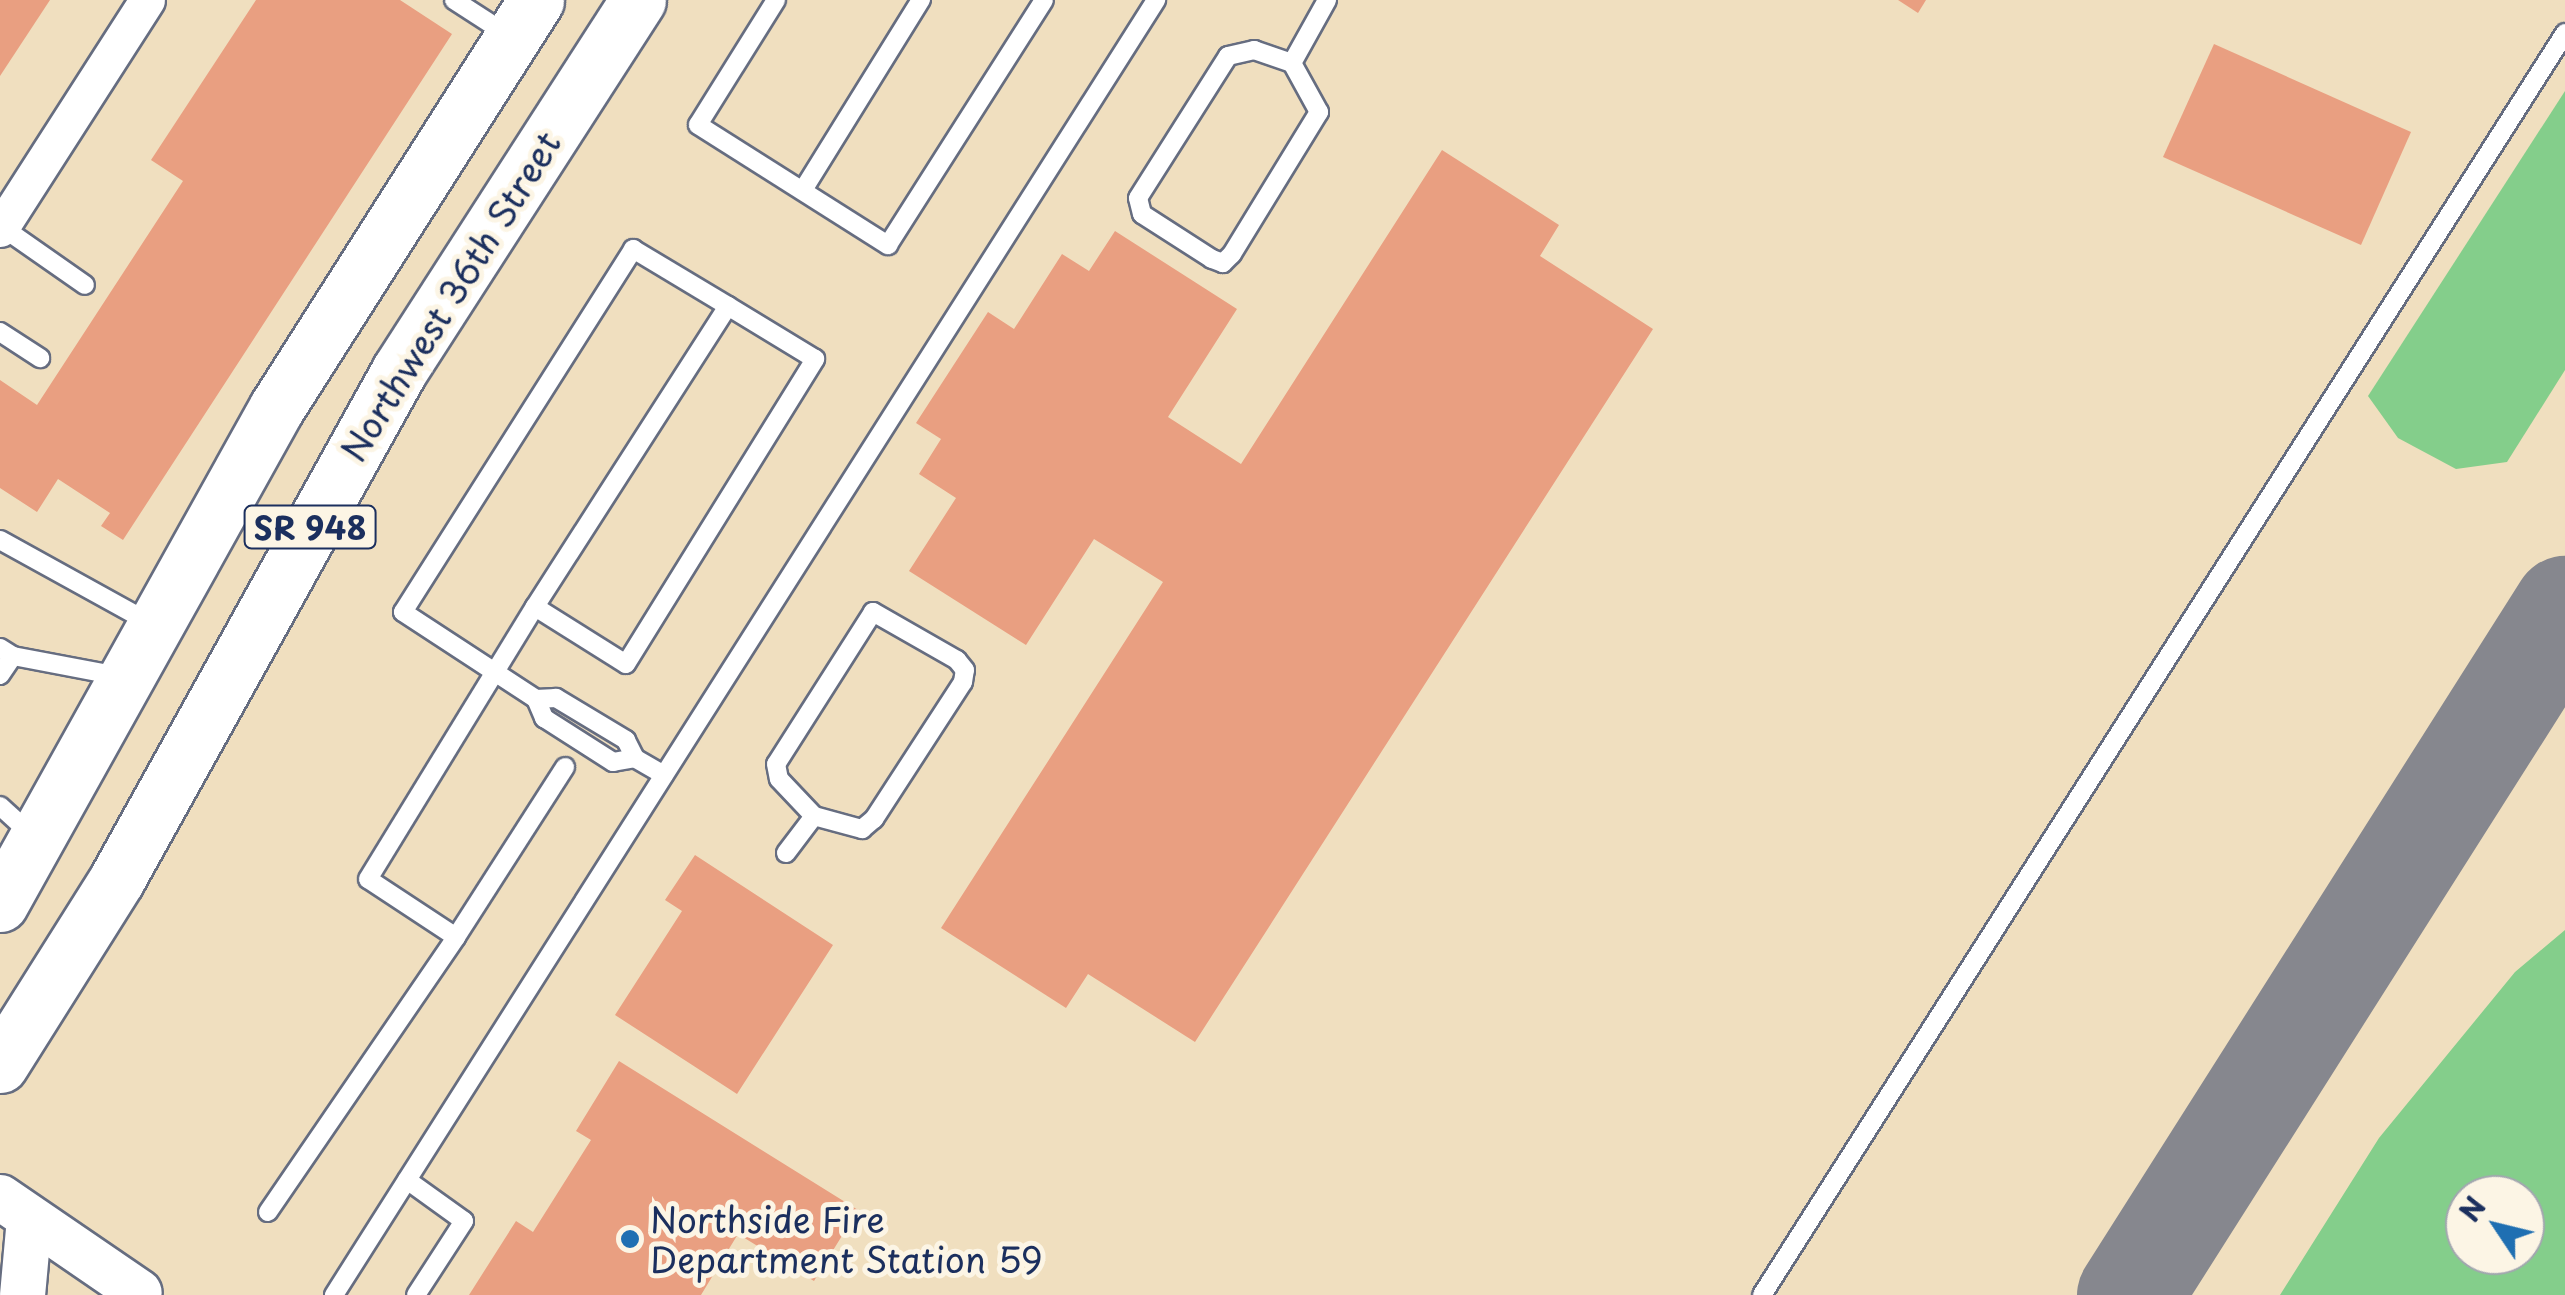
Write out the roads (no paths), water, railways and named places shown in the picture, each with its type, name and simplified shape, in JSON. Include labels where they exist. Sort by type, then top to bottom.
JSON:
[{"type":"main road","name":"Northwest 36th Street","points":[[0,1065],[117,879],[399,371],[638,0]]},
{"type":"main road","name":"SR 948","points":[[0,904],[20,824],[129,678],[277,408],[524,19]]},
{"type":"street","points":[[1,228],[11,188],[147,0]]},
{"type":"street","points":[[14,1207],[138,1294]]},
{"type":"street","points":[[14,1207],[22,1295]]},
{"type":"lane","points":[[454,0],[524,19]]},
{"type":"lane","points":[[776,0],[698,125],[888,245],[1044,0]]},
{"type":"lane","points":[[802,190],[921,0]]},
{"type":"lane","points":[[334,1295],[1156,0]]},
{"type":"lane","points":[[1292,62],[1326,0]]},
{"type":"lane","points":[[1762,1295],[2565,33]]},
{"type":"lane","points":[[1254,50],[1292,62],[1318,112],[1232,254],[1223,263],[1212,260],[1142,214],[1138,198],[1228,56],[1254,50]]},
{"type":"lane","points":[[1,228],[84,285]]},
{"type":"lane","points":[[535,608],[626,664],[815,359],[633,250],[402,612],[536,699],[556,698],[626,740],[635,758],[664,775]]},
{"type":"lane","points":[[456,937],[368,879],[728,306]]},
{"type":"lane","points":[[0,332],[40,358]]},
{"type":"lane","points":[[0,540],[157,626]]},
{"type":"lane","points":[[873,612],[957,660],[963,682],[874,820],[862,829],[814,816],[779,779],[776,764],[873,612]]},
{"type":"lane","points":[[0,675],[6,652],[129,678]]},
{"type":"lane","points":[[268,1212],[456,937],[565,767]]},
{"type":"lane","points":[[786,853],[814,816]]},
{"type":"lane","points":[[407,1180],[464,1220],[416,1295]]},
{"type":"place","name":"Northside Fire Department Station 59","points":[[630,1239]]}]
